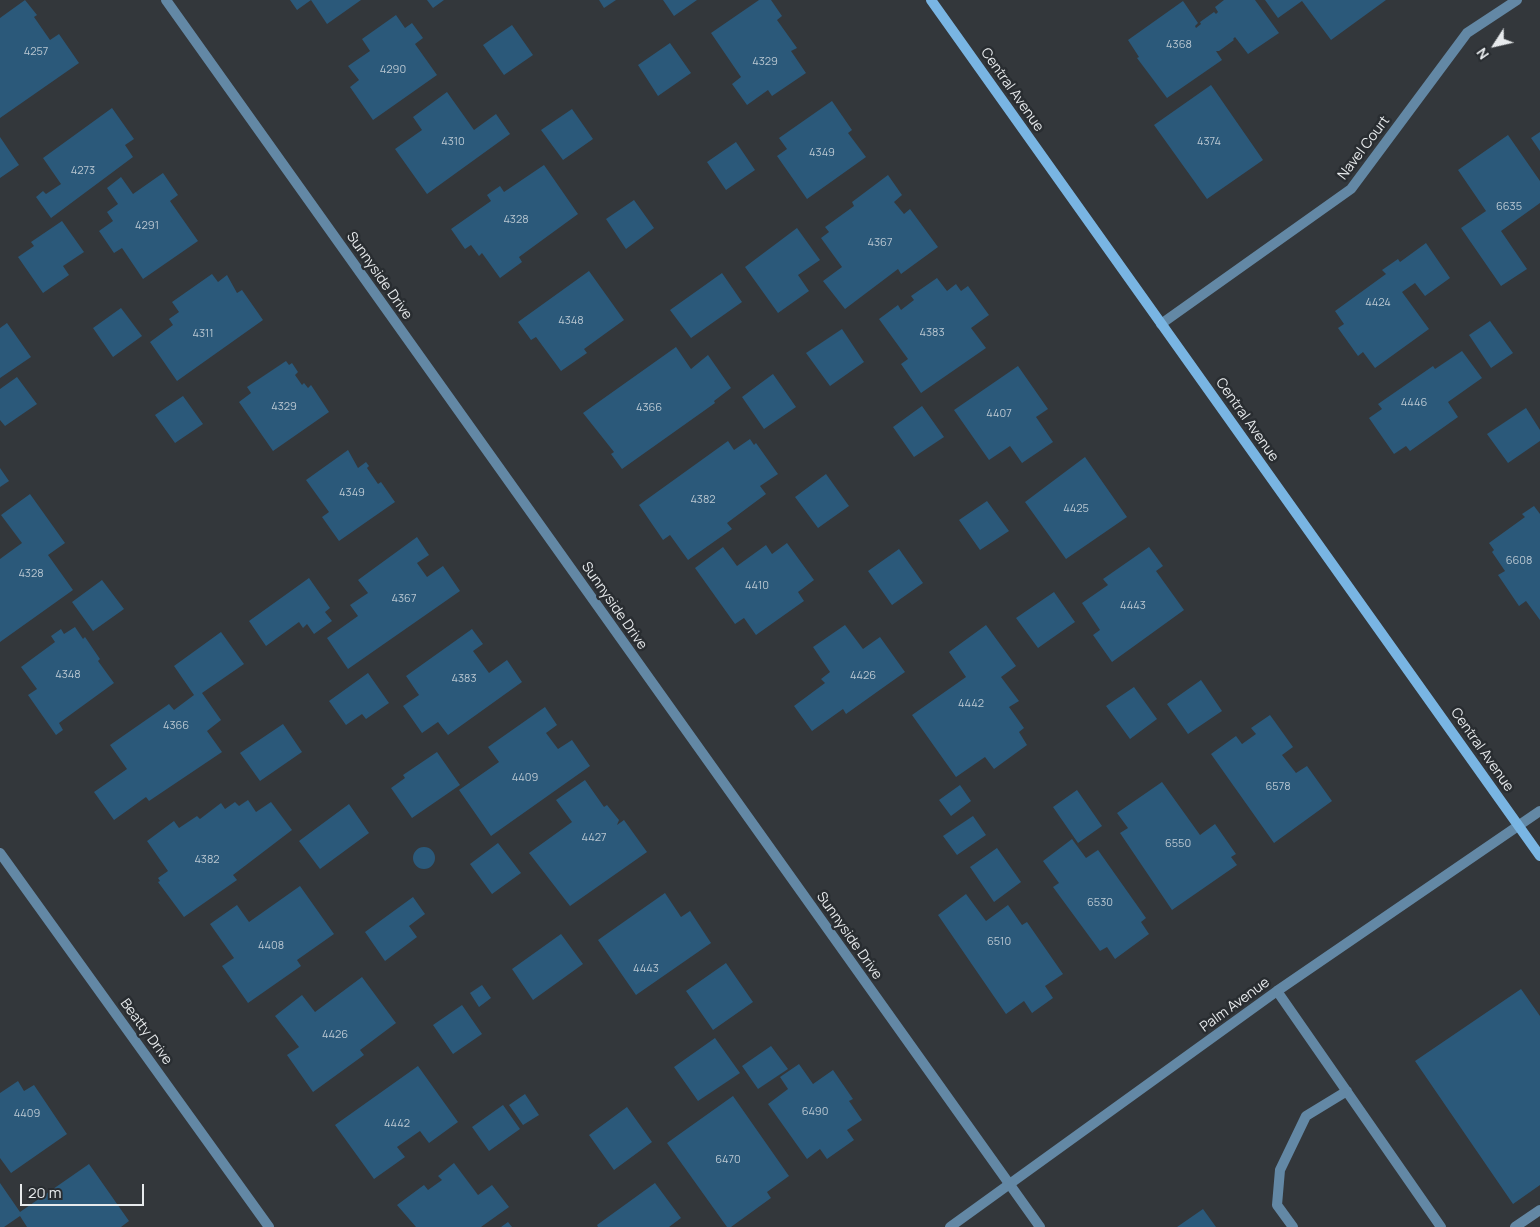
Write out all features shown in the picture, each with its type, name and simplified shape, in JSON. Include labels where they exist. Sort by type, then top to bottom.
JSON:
[{"type":"main road","name":"Central Avenue","points":[[931,0],[1540,856]]},
{"type":"street","name":"Sunnyside Drive","points":[[166,0],[1040,1227]]},
{"type":"street","name":"Navel Court","points":[[1161,324],[1351,189],[1467,33],[1517,0]]},
{"type":"street","name":"Palm Avenue","points":[[950,1227],[1277,991],[1540,811]]},
{"type":"street","name":"Beatty Drive","points":[[0,853],[269,1227]]},
{"type":"street","points":[[1277,991],[1441,1227]]},
{"type":"street","points":[[1293,1227],[1277,1205],[1280,1170],[1306,1116],[1347,1091]]},
{"type":"street","points":[[1515,1227],[1540,1210]]},
{"type":"building","points":[[25,0],[37,15],[34,17],[50,40],[59,34],[79,63],[0,118],[0,18]]},
{"type":"building","points":[[290,0],[311,0],[297,10]]},
{"type":"building","points":[[311,0],[361,0],[327,24]]},
{"type":"building","points":[[427,0],[444,0],[433,8]]},
{"type":"building","points":[[599,0],[616,0],[604,8]]},
{"type":"building","points":[[663,0],[697,0],[674,16]]},
{"type":"building","points":[[759,0],[771,0],[782,16],[777,20],[797,48],[791,51],[806,73],[772,96],[768,90],[747,105],[732,84],[741,77],[711,33]]},
{"type":"building","points":[[1224,0],[1255,0],[1279,33],[1248,54],[1235,37],[1234,40],[1219,51],[1216,51],[1222,60],[1167,98],[1137,58],[1139,57],[1128,40],[1183,1],[1198,23],[1195,26],[1196,28],[1201,24],[1200,22],[1214,12],[1216,14],[1218,12],[1215,7]]},
{"type":"building","points":[[1265,0],[1386,0],[1331,40],[1302,1],[1278,18]]},
{"type":"building","points":[[396,15],[405,28],[412,23],[423,38],[415,44],[437,75],[373,120],[350,87],[359,80],[348,66],[370,51],[362,39]]},
{"type":"building","points":[[512,25],[533,55],[504,75],[483,45]]},
{"type":"building","points":[[670,43],[691,73],[658,96],[638,65]]},
{"type":"building","points":[[1211,85],[1263,160],[1207,199],[1154,125]]},
{"type":"building","points":[[447,92],[474,130],[496,114],[510,134],[427,194],[395,149],[422,130],[413,117]]},
{"type":"building","points":[[832,101],[852,130],[848,133],[866,157],[807,199],[777,156],[787,149],[779,138]]},
{"type":"building","points":[[112,108],[134,139],[125,145],[133,157],[51,218],[36,197],[43,191],[46,194],[61,184],[43,158]]},
{"type":"building","points":[[572,109],[593,139],[563,160],[541,130]]},
{"type":"building","points":[[1540,132],[1540,151],[1531,138]]},
{"type":"building","points":[[1508,135],[1540,181],[1540,203],[1501,231],[1527,269],[1501,286],[1461,228],[1486,211],[1458,170]]},
{"type":"building","points":[[0,137],[19,165],[0,178]]},
{"type":"building","points":[[736,142],[755,170],[726,190],[707,162]]},
{"type":"building","points":[[544,165],[578,214],[519,257],[522,262],[500,278],[482,253],[479,256],[471,245],[465,249],[451,229],[491,201],[487,195],[500,186],[504,192]]},
{"type":"building","points":[[163,173],[178,195],[170,201],[198,241],[143,279],[122,248],[114,253],[99,231],[113,221],[107,212],[118,204],[107,188],[121,177],[133,194]]},
{"type":"building","points":[[888,175],[902,195],[894,202],[904,214],[910,209],[938,247],[901,274],[898,269],[845,309],[823,281],[842,267],[821,238],[829,232],[825,227],[854,206],[852,202]]},
{"type":"building","points":[[634,200],[654,228],[626,249],[606,219]]},
{"type":"building","points":[[62,221],[84,252],[63,266],[69,275],[43,293],[18,257],[34,246],[31,242]]},
{"type":"building","points":[[797,228],[820,260],[798,275],[809,291],[778,313],[745,267]]},
{"type":"building","points":[[1426,243],[1450,278],[1425,296],[1415,283],[1402,292],[1429,329],[1375,368],[1363,352],[1358,356],[1338,328],[1344,324],[1335,311],[1386,274],[1382,270],[1398,259],[1400,262]]},
{"type":"building","points":[[589,271],[624,320],[584,349],[587,353],[561,371],[536,337],[531,340],[518,322]]},
{"type":"building","points":[[722,273],[742,302],[691,338],[670,310]]},
{"type":"building","points":[[212,274],[218,282],[227,275],[237,293],[242,290],[263,320],[177,381],[150,342],[173,325],[169,319],[179,312],[172,302]]},
{"type":"building","points":[[937,278],[947,291],[956,284],[961,291],[968,286],[989,315],[971,328],[986,348],[921,393],[901,364],[908,359],[879,319],[898,305],[901,310],[914,300],[911,296]]},
{"type":"building","points":[[121,308],[142,336],[113,357],[93,328]]},
{"type":"building","points":[[1490,321],[1513,353],[1491,368],[1469,335]]},
{"type":"building","points":[[7,323],[31,357],[0,378],[0,328]]},
{"type":"building","points":[[842,329],[864,362],[830,386],[806,353]]},
{"type":"building","points":[[676,347],[691,369],[708,355],[731,388],[714,401],[715,403],[622,469],[611,454],[614,452],[583,413]]},
{"type":"building","points":[[1462,351],[1482,378],[1448,402],[1458,417],[1410,451],[1406,446],[1394,454],[1369,418],[1382,409],[1378,404],[1433,366],[1435,369]]},
{"type":"building","points":[[286,361],[289,365],[292,363],[298,372],[295,375],[302,385],[304,383],[308,388],[311,385],[329,412],[273,451],[239,402],[251,393],[247,387]]},
{"type":"building","points":[[1018,366],[1048,409],[1036,417],[1053,442],[1022,463],[1010,446],[989,460],[954,410]]},
{"type":"building","points":[[773,374],[796,407],[764,429],[742,397]]},
{"type":"building","points":[[17,377],[37,404],[5,426],[0,420],[0,389]]},
{"type":"building","points":[[183,396],[203,424],[175,443],[155,415]]},
{"type":"building","points":[[922,406],[944,437],[914,457],[893,427]]},
{"type":"building","points":[[1526,408],[1540,430],[1540,441],[1508,463],[1487,434]]},
{"type":"building","points":[[750,439],[754,445],[756,443],[778,474],[760,486],[766,494],[727,523],[732,529],[688,560],[670,535],[663,540],[639,505],[728,441],[734,450]]},
{"type":"building","points":[[348,450],[358,468],[366,462],[369,466],[367,468],[378,484],[381,482],[395,502],[339,541],[322,517],[329,512],[306,480]]},
{"type":"building","points":[[1085,457],[1127,517],[1066,559],[1025,502]]},
{"type":"building","points":[[0,468],[9,481],[0,487]]},
{"type":"building","points":[[826,474],[849,506],[818,528],[795,497]]},
{"type":"building","points":[[30,494],[65,543],[48,555],[73,590],[0,642],[0,559],[22,543],[1,515]]},
{"type":"building","points":[[987,501],[1009,531],[980,550],[959,520]]},
{"type":"building","points":[[1534,506],[1540,514],[1540,620],[1526,601],[1519,606],[1498,575],[1505,571],[1492,552],[1494,550],[1489,543],[1525,517],[1522,514]]},
{"type":"building","points":[[417,537],[429,555],[417,563],[427,577],[443,566],[460,591],[348,669],[327,638],[358,616],[350,605],[368,593],[358,580]]},
{"type":"building","points":[[787,543],[814,580],[798,592],[804,601],[756,635],[744,618],[735,624],[695,568],[723,547],[737,566],[766,545],[772,554]]},
{"type":"building","points":[[1149,547],[1163,566],[1156,571],[1184,610],[1112,662],[1093,635],[1100,630],[1082,603],[1108,585],[1103,579]]},
{"type":"building","points":[[899,549],[923,583],[892,605],[868,571]]},
{"type":"building","points":[[309,578],[330,608],[325,612],[332,621],[314,634],[307,624],[303,628],[299,622],[266,646],[249,621]]},
{"type":"building","points":[[102,580],[124,609],[93,631],[72,602]]},
{"type":"building","points":[[1054,592],[1075,622],[1038,648],[1016,618]]},
{"type":"building","points":[[845,625],[863,649],[880,637],[905,672],[846,714],[843,709],[812,731],[794,706],[825,683],[821,679],[830,672],[813,647]]},
{"type":"building","points":[[986,625],[1016,666],[1001,677],[1019,701],[1009,707],[1024,728],[1019,732],[1027,745],[994,769],[985,757],[956,777],[912,715],[966,677],[949,652]]},
{"type":"building","points":[[75,627],[83,639],[85,637],[100,659],[98,661],[114,683],[59,723],[63,730],[56,735],[28,695],[37,689],[21,667],[55,642],[51,636],[61,629],[64,634]]},
{"type":"building","points":[[472,629],[483,644],[473,651],[489,673],[507,660],[522,682],[448,735],[438,722],[422,733],[403,706],[419,695],[406,676]]},
{"type":"building","points":[[221,632],[244,664],[202,693],[221,720],[207,731],[222,752],[149,801],[146,797],[114,820],[94,792],[127,769],[110,745],[169,704],[174,710],[194,695],[174,666]]},
{"type":"building","points":[[368,673],[389,703],[366,719],[362,714],[346,725],[329,701]]},
{"type":"building","points":[[1201,680],[1222,711],[1188,734],[1167,704]]},
{"type":"building","points":[[1134,687],[1157,719],[1130,739],[1106,706]]},
{"type":"building","points":[[545,707],[557,725],[546,733],[558,749],[572,740],[590,766],[491,836],[459,790],[499,762],[488,747]]},
{"type":"building","points":[[1270,715],[1293,747],[1282,755],[1296,773],[1307,766],[1332,801],[1274,843],[1211,754],[1236,736],[1242,744],[1256,734],[1251,728]]},
{"type":"building","points":[[283,724],[302,752],[260,781],[240,753]]},
{"type":"building","points":[[437,752],[460,785],[412,818],[391,788],[405,778],[403,775]]},
{"type":"building","points":[[585,780],[604,807],[607,805],[619,820],[617,825],[624,820],[647,852],[570,906],[529,853],[572,822],[556,800]]},
{"type":"building","points":[[1162,782],[1200,835],[1215,824],[1236,854],[1231,857],[1237,865],[1172,910],[1120,833],[1128,828],[1117,813]]},
{"type":"building","points":[[960,785],[971,801],[951,816],[939,800]]},
{"type":"building","points":[[1077,790],[1102,826],[1078,843],[1053,807]]},
{"type":"building","points":[[248,800],[256,812],[271,802],[292,830],[233,875],[237,880],[184,917],[158,882],[160,881],[158,878],[168,871],[147,841],[174,821],[179,828],[197,816],[200,819],[221,803],[225,809],[235,802],[239,806]]},
{"type":"building","points":[[349,804],[369,833],[320,869],[299,841]]},
{"type":"building","points":[[973,816],[986,835],[957,855],[943,836]]},
{"type":"building","points":[[1072,839],[1086,858],[1098,850],[1146,918],[1141,922],[1149,934],[1115,959],[1107,947],[1100,951],[1053,887],[1059,883],[1043,861]]},
{"type":"building","points":[[498,843],[521,873],[492,894],[470,864]]},
{"type":"building","points":[[424,847],[432,850],[435,858],[432,866],[424,869],[416,866],[413,858],[416,850]]},
{"type":"building","points":[[997,848],[1021,882],[994,902],[970,867]]},
{"type":"building","points":[[300,886],[334,934],[297,960],[301,966],[248,1003],[222,966],[234,958],[210,924],[237,905],[249,922]]},
{"type":"building","points":[[665,893],[681,917],[690,911],[711,943],[636,995],[598,940]]},
{"type":"building","points":[[966,894],[986,921],[1008,905],[1022,925],[1027,922],[1063,974],[1045,986],[1053,998],[1032,1013],[1024,1001],[1006,1014],[938,915]]},
{"type":"building","points":[[413,897],[425,914],[409,926],[417,937],[385,961],[365,932]]},
{"type":"building","points":[[561,934],[583,964],[533,1000],[512,969]]},
{"type":"building","points":[[726,963],[753,1002],[713,1030],[686,991]]},
{"type":"building","points":[[362,977],[396,1023],[360,1050],[364,1055],[313,1092],[287,1055],[299,1047],[275,1016],[302,995],[315,1012]]},
{"type":"building","points":[[482,985],[491,998],[479,1007],[470,993]]},
{"type":"building","points":[[1521,989],[1540,1016],[1540,1185],[1513,1204],[1415,1061]]},
{"type":"building","points":[[462,1005],[482,1034],[453,1054],[433,1025]]},
{"type":"building","points":[[715,1038],[740,1073],[698,1101],[674,1067]]},
{"type":"building","points":[[771,1046],[788,1069],[758,1089],[742,1066]]},
{"type":"building","points":[[799,1064],[813,1084],[833,1070],[853,1099],[849,1101],[862,1120],[847,1130],[854,1140],[827,1159],[820,1149],[807,1159],[768,1104],[788,1089],[780,1077]]},
{"type":"building","points":[[418,1066],[458,1122],[429,1143],[420,1131],[397,1147],[405,1157],[374,1179],[335,1125]]},
{"type":"building","points":[[18,1081],[24,1091],[34,1085],[67,1134],[11,1173],[0,1158],[0,1093]]},
{"type":"building","points":[[525,1094],[539,1115],[523,1125],[509,1105]]},
{"type":"building","points":[[733,1096],[789,1176],[767,1192],[771,1198],[731,1227],[727,1227],[667,1143]]},
{"type":"building","points":[[503,1105],[520,1129],[489,1151],[472,1127]]},
{"type":"building","points":[[627,1107],[652,1142],[614,1170],[589,1135]]},
{"type":"building","points":[[454,1163],[478,1195],[492,1185],[509,1207],[481,1227],[416,1227],[397,1205],[424,1185],[428,1190],[442,1180],[438,1176]]},
{"type":"building","points":[[89,1164],[129,1221],[121,1227],[27,1227],[20,1216],[4,1227],[0,1227],[0,1183],[20,1212]]},
{"type":"building","points":[[655,1183],[681,1218],[669,1227],[598,1227],[597,1225]]},
{"type":"building","points":[[1203,1209],[1216,1227],[1177,1227]]},
{"type":"building","points":[[508,1222],[512,1227],[501,1227]]}]
